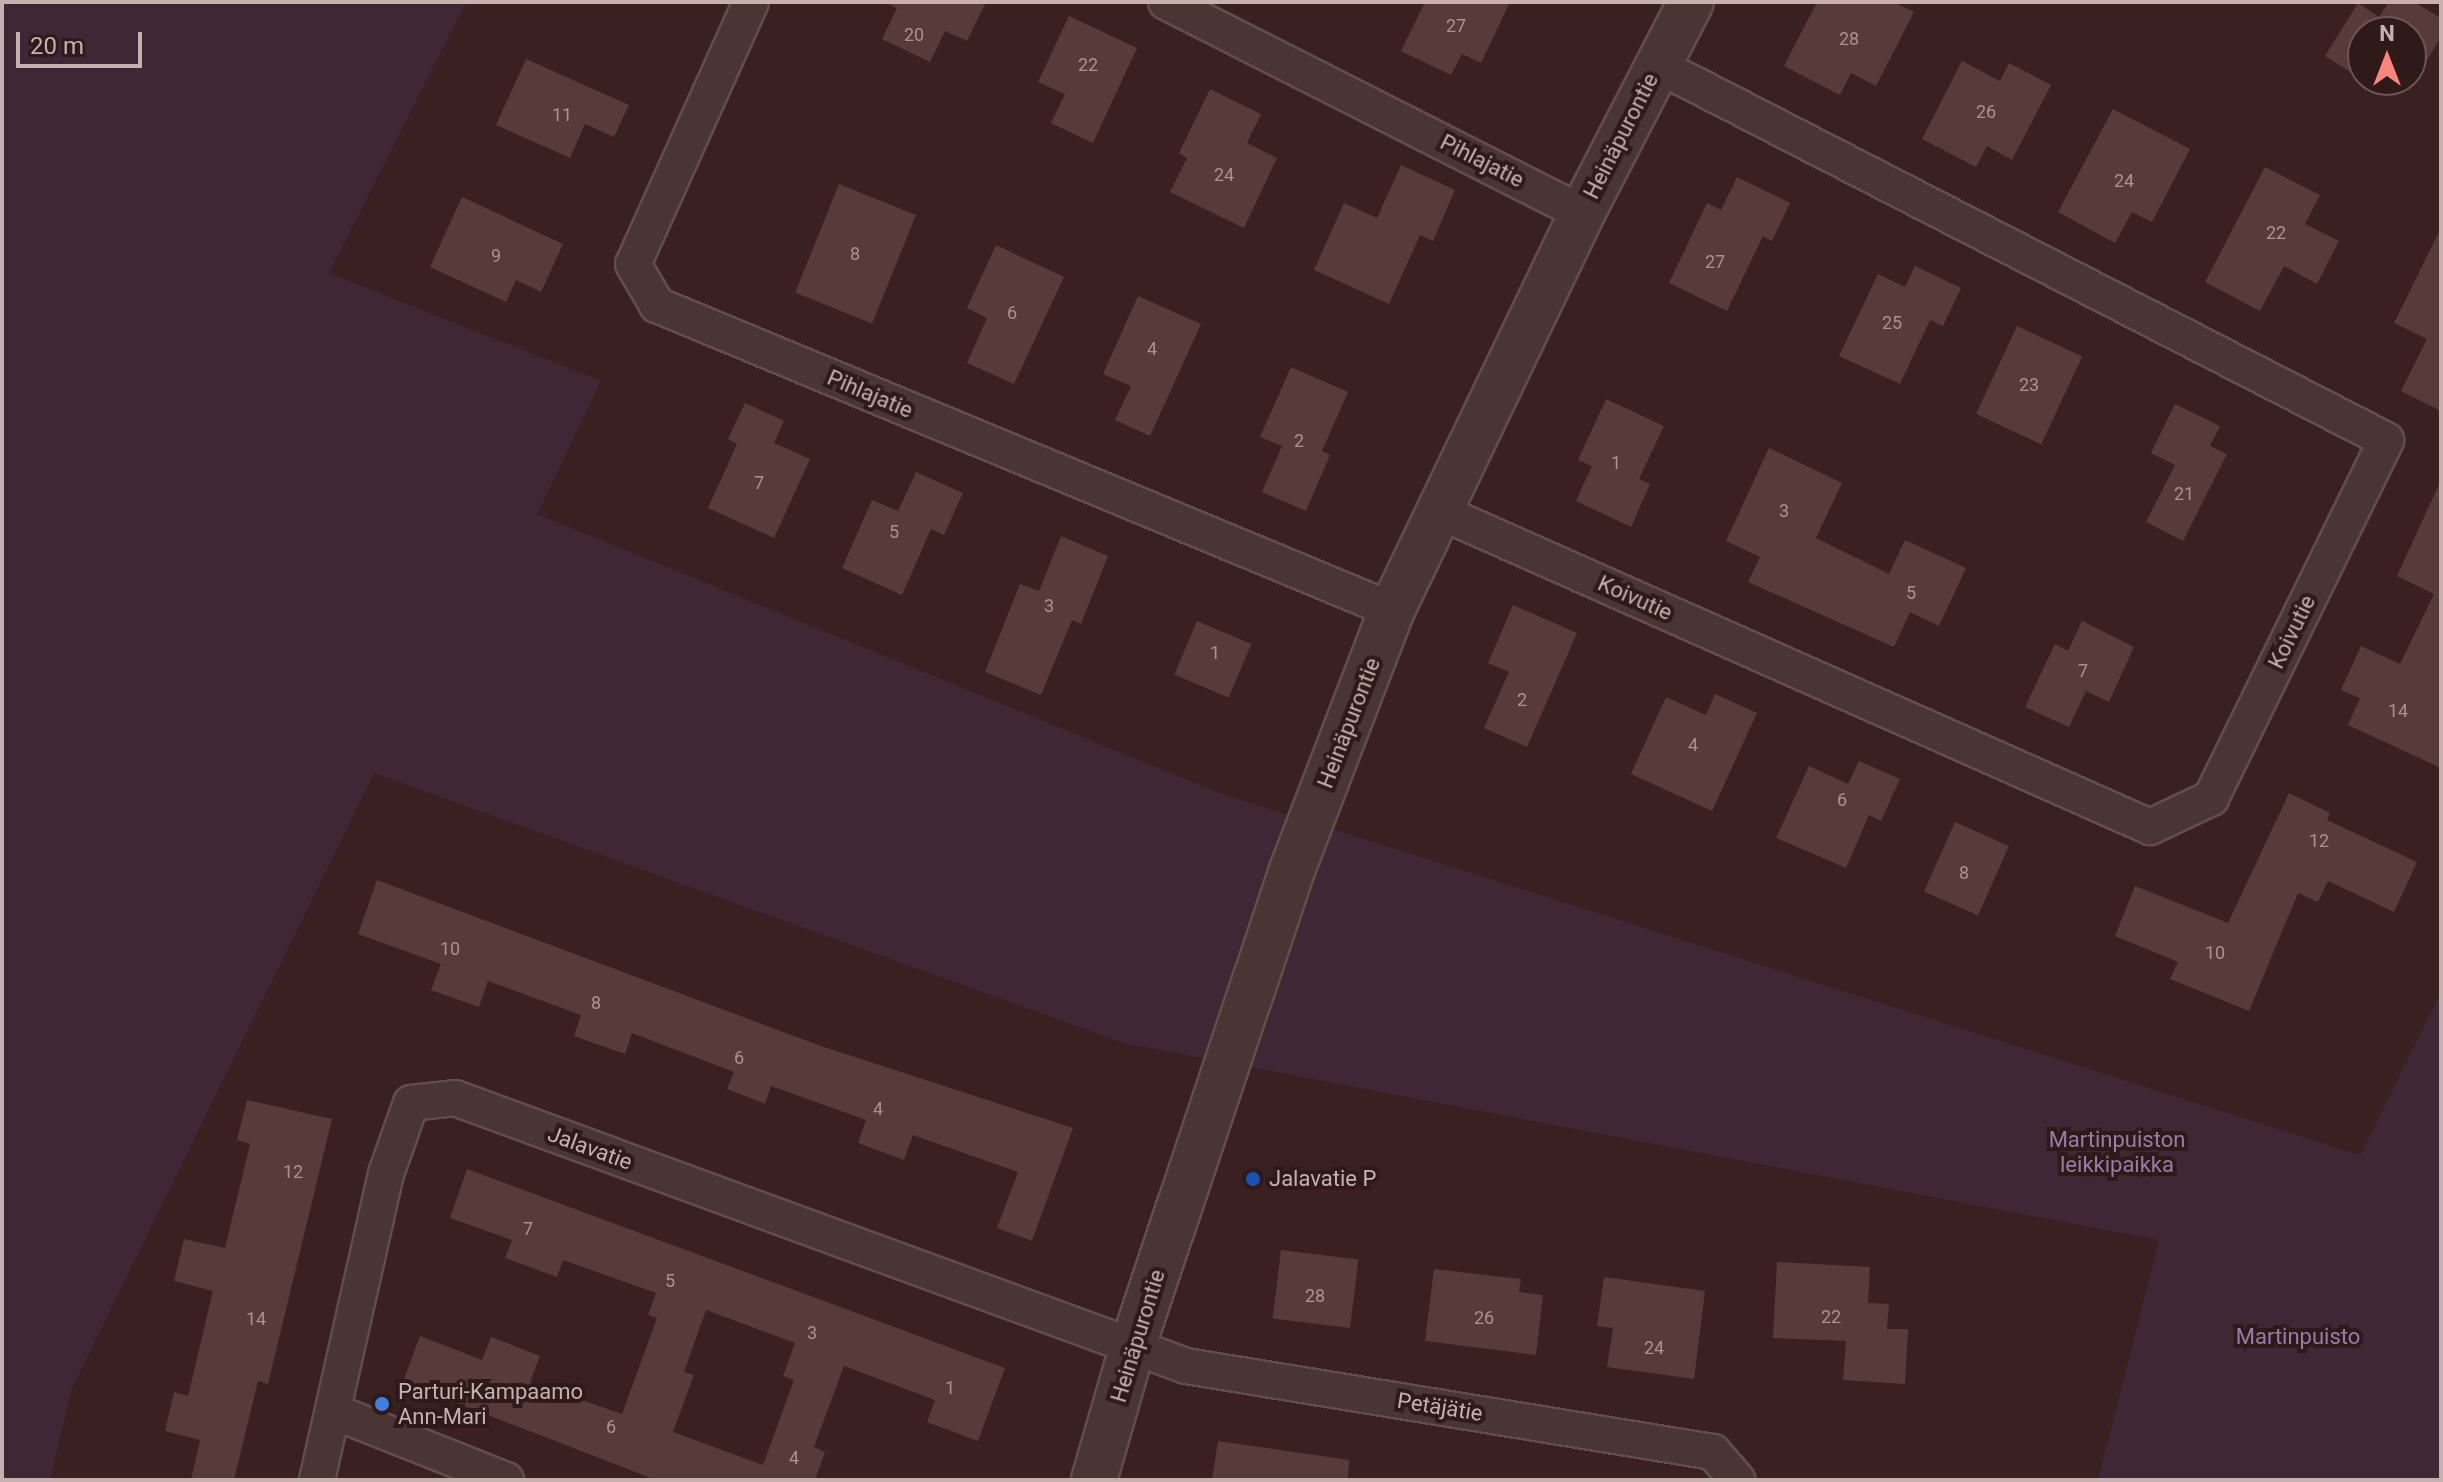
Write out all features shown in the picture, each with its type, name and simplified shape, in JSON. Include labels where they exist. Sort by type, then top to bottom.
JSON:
[{"type":"street","name":"Pihlajatie","points":[[751,2],[633,264],[657,305],[1392,610]]},
{"type":"street","name":"Pihlajatie","points":[[1166,2],[1582,213]]},
{"type":"street","name":"Heinäpurontie","points":[[1094,1480],[1132,1348],[1292,870],[1392,610],[1436,510],[1582,213],[1691,2]]},
{"type":"street","name":"Koivutie","points":[[1436,510],[2150,827],[2211,798],[2386,440],[1657,65]]},
{"type":"street","name":"Jalavatie","points":[[317,1480],[335,1412],[386,1174],[411,1103],[455,1098],[1132,1348]]},
{"type":"street","name":"Petäjätie","points":[[1132,1348],[1186,1366],[1713,1452],[1737,1480]]},
{"type":"street","points":[[335,1412],[506,1480]]},
{"type":"green space","points":[[2,2],[466,2],[329,273],[601,381],[537,514],[1222,794],[2360,1155],[2441,992],[2441,1480],[2098,1480],[2159,1240],[1124,1043],[374,773],[72,1388],[50,1480],[2,1480]]},
{"type":"building","points":[[884,2],[986,2],[967,41],[945,31],[930,62],[882,39],[897,8]]},
{"type":"building","points":[[1425,2],[1510,2],[1481,63],[1462,54],[1451,75],[1401,51]]},
{"type":"building","points":[[1817,2],[1893,2],[1914,12],[1876,86],[1851,73],[1840,95],[1784,66]]},
{"type":"building","points":[[2389,2],[2414,2],[2441,18],[2441,37],[2427,60],[2427,16],[2380,16]]},
{"type":"building","points":[[2358,3],[2378,16],[2350,16]]},
{"type":"building","points":[[1069,16],[1137,48],[1093,143],[1051,123],[1065,94],[1038,82]]},
{"type":"building","points":[[2347,21],[2347,70],[2325,56]]},
{"type":"building","points":[[526,59],[629,105],[614,137],[585,124],[570,158],[496,125]]},
{"type":"building","points":[[1962,61],[2000,81],[2009,63],[2051,85],[2012,160],[1987,146],[1976,167],[1922,139]]},
{"type":"building","points":[[1210,89],[1261,114],[1247,143],[1277,158],[1244,228],[1170,192],[1187,158],[1179,153]]},
{"type":"building","points":[[2113,109],[2190,149],[2152,222],[2132,212],[2115,243],[2058,212]]},
{"type":"building","points":[[1401,165],[1455,190],[1433,241],[1420,235],[1389,304],[1314,270],[1344,203],[1377,218]]},
{"type":"building","points":[[2265,167],[2320,195],[2305,224],[2339,241],[2317,284],[2284,266],[2260,311],[2205,282]]},
{"type":"building","points":[[1737,177],[1790,203],[1772,241],[1763,236],[1727,311],[1669,283],[1707,203],[1721,210]]},
{"type":"building","points":[[839,184],[916,215],[872,324],[795,292]]},
{"type":"building","points":[[462,197],[563,244],[541,292],[516,280],[506,302],[430,267]]},
{"type":"building","points":[[2441,228],[2441,411],[2401,391],[2427,339],[2394,323]]},
{"type":"building","points":[[996,245],[1064,277],[1014,384],[967,363],[987,318],[967,308]]},
{"type":"building","points":[[1915,266],[1961,288],[1943,326],[1930,320],[1900,384],[1839,356],[1878,274],[1905,287]]},
{"type":"building","points":[[1138,296],[1201,324],[1150,436],[1115,420],[1131,386],[1103,374]]},
{"type":"building","points":[[2017,326],[2082,356],[2041,444],[1976,414]]},
{"type":"building","points":[[1291,367],[1348,392],[1322,451],[1330,455],[1306,511],[1262,492],[1282,446],[1260,437]]},
{"type":"building","points":[[1606,399],[1664,426],[1639,479],[1650,484],[1631,527],[1576,501],[1592,466],[1578,460]]},
{"type":"building","points":[[745,403],[784,421],[774,443],[810,459],[774,538],[708,508],[737,444],[728,439]]},
{"type":"building","points":[[2175,404],[2220,426],[2210,446],[2227,454],[2183,541],[2146,522],[2175,465],[2151,453]]},
{"type":"building","points":[[1769,448],[1842,483],[1816,538],[1889,574],[1905,540],[1966,568],[1939,626],[1910,612],[1894,647],[1748,582],[1760,557],[1726,541]]},
{"type":"building","points":[[916,472],[963,493],[944,535],[931,529],[902,595],[842,568],[872,500],[898,511]]},
{"type":"building","points":[[2441,480],[2441,768],[2348,725],[2360,698],[2341,690],[2361,646],[2400,664],[2434,594],[2397,576]]},
{"type":"building","points":[[1061,536],[1108,556],[1081,624],[1072,620],[1041,695],[985,672],[1020,584],[1039,591]]},
{"type":"building","points":[[1513,605],[1577,633],[1527,747],[1484,728],[1509,672],[1488,663]]},
{"type":"building","points":[[1197,621],[1251,644],[1229,697],[1174,674]]},
{"type":"building","points":[[2082,621],[2134,647],[2109,702],[2086,691],[2069,727],[2025,707],[2055,644],[2068,651]]},
{"type":"building","points":[[1715,694],[1757,713],[1712,811],[1631,774],[1666,697],[1706,715]]},
{"type":"building","points":[[1859,761],[1900,779],[1881,821],[1869,815],[1846,868],[1776,838],[1809,766],[1848,784]]},
{"type":"building","points":[[2289,793],[2330,813],[2327,820],[2417,862],[2394,912],[2328,881],[2318,902],[2298,893],[2249,1011],[2170,979],[2178,962],[2115,936],[2135,886],[2228,923]]},
{"type":"building","points":[[1955,822],[2009,846],[1978,915],[1924,891]]},
{"type":"building","points":[[377,880],[821,1046],[1073,1128],[1032,1241],[997,1228],[1018,1172],[913,1135],[904,1160],[858,1143],[866,1120],[771,1086],[765,1104],[727,1089],[734,1072],[632,1033],[625,1054],[574,1036],[581,1015],[488,981],[479,1007],[431,990],[441,964],[358,934]]},
{"type":"building","points":[[247,1100],[332,1119],[268,1384],[258,1381],[234,1480],[191,1480],[200,1440],[165,1431],[174,1392],[188,1396],[213,1291],[174,1281],[184,1239],[225,1248],[250,1144],[237,1140]]},
{"type":"building","points":[[467,1169],[1005,1368],[978,1441],[927,1422],[935,1400],[844,1366],[814,1447],[825,1452],[815,1480],[656,1480],[403,1382],[420,1336],[482,1360],[491,1337],[540,1356],[530,1382],[622,1414],[657,1318],[648,1315],[656,1293],[563,1260],[557,1277],[505,1258],[512,1240],[450,1218]],"holes":[[[706,1310],[795,1343],[783,1376],[794,1380],[763,1465],[673,1432],[694,1375],[684,1372]]]},
{"type":"building","points":[[1281,1250],[1358,1260],[1350,1328],[1273,1318]]},
{"type":"building","points":[[1777,1262],[1870,1267],[1868,1303],[1889,1304],[1887,1329],[1908,1329],[1905,1384],[1843,1380],[1846,1341],[1773,1338]]},
{"type":"building","points":[[1434,1269],[1521,1279],[1519,1292],[1543,1295],[1536,1355],[1425,1341]]},
{"type":"building","points":[[1604,1277],[1705,1291],[1694,1379],[1607,1367],[1613,1328],[1597,1326]]},
{"type":"building","points":[[1218,1441],[1349,1460],[1348,1480],[1212,1480]]},
{"type":"place","name":"Jalavatie P","points":[[1253,1179]]},
{"type":"place","name":"Parturi-Kampaamo Ann-Mari","points":[[382,1404]]},
{"type":"park label","name":"Martinpuiston leikkipaikka","points":[[2117,1152]]},
{"type":"park label","name":"Martinpuisto","points":[[2298,1337]]}]
